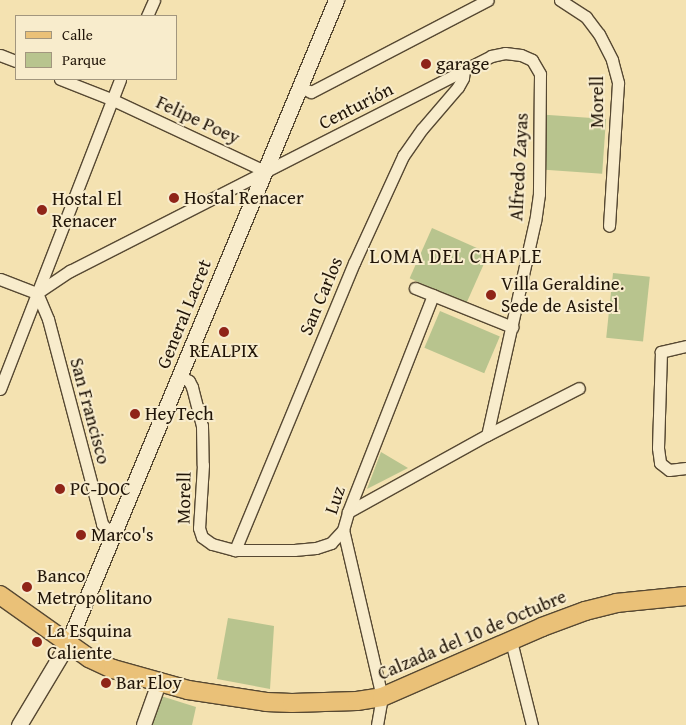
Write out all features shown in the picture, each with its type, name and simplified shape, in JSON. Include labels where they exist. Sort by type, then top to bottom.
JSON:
[{"type":"main road","name":"General Lacret","points":[[19,725],[68,644],[336,0]]},
{"type":"main road","name":"Calzada del 10 de Octubre","points":[[0,595],[89,658],[113,669],[159,683],[266,702],[327,703],[382,697],[584,611],[616,603],[686,596]]},
{"type":"street","points":[[147,15],[154,0]]},
{"type":"street","points":[[300,87],[311,92],[488,0]]},
{"type":"street","name":"Morell","points":[[560,0],[586,17],[600,34],[612,60],[618,83],[609,226]]},
{"type":"street","name":"Alfredo Zayas","points":[[464,70],[492,56],[505,53],[520,55],[532,60],[540,74],[539,194],[512,327],[486,435]]},
{"type":"street","points":[[0,54],[15,61]]},
{"type":"street","name":"Centurión","points":[[37,293],[70,271],[464,70]]},
{"type":"street","name":"San Carlos","points":[[234,550],[354,263],[403,156],[458,87],[463,78],[464,70]]},
{"type":"street","name":"Felipe Poey","points":[[63,80],[111,99],[265,171]]},
{"type":"street","points":[[0,390],[120,80]]},
{"type":"street","points":[[0,279],[37,293]]},
{"type":"street","points":[[415,288],[512,327]]},
{"type":"street","name":"San Francisco","points":[[37,293],[48,320],[102,524],[114,535]]},
{"type":"street","name":"Luz","points":[[377,725],[382,697],[343,530],[348,512],[433,295]]},
{"type":"street","points":[[686,346],[662,352],[658,448],[660,463],[669,470],[686,468]]},
{"type":"street","name":"Morell","points":[[180,376],[189,380],[202,426],[203,465],[199,528],[202,537],[212,544],[234,550],[316,548],[330,543],[343,530]]},
{"type":"street","points":[[348,512],[486,435],[579,388]]},
{"type":"street","points":[[511,641],[532,725]]},
{"type":"street","points":[[144,725],[159,683]]},
{"type":"green space","points":[[545,115],[606,119],[602,174],[541,170]]},
{"type":"green space","points":[[432,228],[489,253],[466,303],[410,278]]},
{"type":"green space","points":[[613,273],[650,277],[643,342],[606,338]]},
{"type":"green space","points":[[440,311],[500,336],[484,373],[424,348]]},
{"type":"green space","points":[[381,452],[408,468],[367,489]]},
{"type":"green space","points":[[228,618],[274,626],[270,689],[217,679]]},
{"type":"green space","points":[[161,696],[196,707],[192,725],[150,725]]},
{"type":"place","name":"garage","points":[[426,64]]},
{"type":"place","name":"Hostal Renacer","points":[[174,198]]},
{"type":"place","name":"Hostal El Renacer","points":[[42,210]]},
{"type":"place","name":"Villa Geraldine. Sede de Asistel","points":[[491,295]]},
{"type":"place","name":"REALPIX","points":[[224,332]]},
{"type":"place","name":"HeyTech","points":[[135,414]]},
{"type":"place","name":"PC-DOC","points":[[60,489]]},
{"type":"place","name":"Marco's","points":[[81,535]]},
{"type":"place","name":"Banco Metropolitano","points":[[27,587]]},
{"type":"place","name":"La Esquina Caliente","points":[[37,642]]},
{"type":"place","name":"Bar Eloy","points":[[106,683]]},
{"type":"district","name":"LOMA DEL CHAPLE","points":[[456,255]]}]
